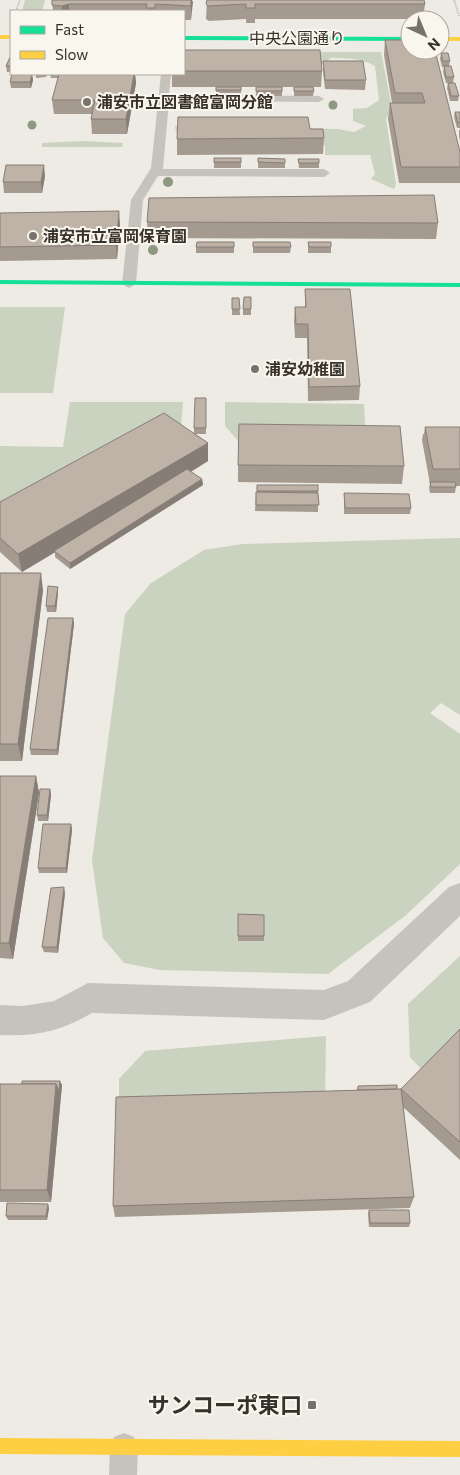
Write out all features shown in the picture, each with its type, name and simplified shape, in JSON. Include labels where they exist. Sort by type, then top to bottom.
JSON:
[{"type":"street","name":"中央公園通り","points":[[185,38],[400,39]]},
{"type":"street","points":[[0,282],[460,285]]},
{"type":"street","points":[[0,1020],[22,1021],[59,1015],[88,998],[324,1004],[359,992],[460,896]]},
{"type":"street","points":[[0,1446],[460,1449]]},
{"type":"lane","points":[[128,284],[137,200],[156,172],[166,75]]},
{"type":"lane","points":[[164,98],[319,99]]},
{"type":"lane","points":[[156,172],[324,173]]},
{"type":"lane","points":[[123,1475],[124,1447]]},
{"type":"path","points":[[454,0],[460,21]]},
{"type":"green space","points":[[25,0],[45,0],[42,10],[22,10]]},
{"type":"green space","points":[[185,52],[381,52],[392,108],[386,119],[396,184],[394,189],[371,179],[375,174],[370,155],[325,155],[325,145],[312,144],[310,132],[176,132],[175,126],[338,129],[354,132],[366,126],[353,121],[353,109],[367,108],[379,100],[375,66],[348,58],[331,58],[324,64],[185,64]]},
{"type":"green space","points":[[82,141],[123,143],[122,147],[42,147],[42,143]]},
{"type":"green space","points":[[0,307],[65,307],[53,393],[0,393]]},
{"type":"green space","points":[[70,402],[183,402],[180,442],[0,522],[0,446],[63,447]]},
{"type":"green space","points":[[225,402],[364,404],[366,443],[239,442],[225,426]]},
{"type":"green space","points":[[460,538],[460,715],[441,703],[430,713],[460,734],[460,864],[405,916],[328,974],[160,970],[124,963],[103,938],[92,860],[125,614],[151,583],[204,550],[243,544]]},
{"type":"green space","points":[[460,956],[460,1038],[425,1073],[410,1057],[408,1004]]},
{"type":"green space","points":[[326,1036],[325,1104],[119,1110],[119,1079],[145,1051]]},
{"type":"building","points":[[52,0],[191,0],[191,6],[155,4],[155,8],[146,8],[147,4],[69,4],[62,6],[52,5]]},
{"type":"building","points":[[207,0],[424,0],[425,4],[255,4],[255,8],[246,8],[246,4],[208,6],[206,4]]},
{"type":"building","points":[[385,40],[400,40],[400,60],[437,60],[460,152],[460,167],[401,167],[390,103],[425,103],[422,93],[395,93]]},
{"type":"building","points":[[185,50],[320,50],[322,71],[185,71]]},
{"type":"building","points":[[10,57],[10,66],[6,66]]},
{"type":"building","points":[[323,61],[363,61],[366,80],[325,80]]},
{"type":"building","points":[[444,66],[451,66],[454,77],[446,77]]},
{"type":"building","points":[[12,75],[32,75],[30,82],[10,82]]},
{"type":"building","name":"浦安市立図書館富岡分館","points":[[59,75],[134,75],[126,119],[91,119],[95,100],[52,100]]},
{"type":"building","points":[[448,83],[455,83],[459,96],[451,96]]},
{"type":"building","points":[[216,87],[241,87],[241,90],[216,90]]},
{"type":"building","points":[[256,87],[282,87],[282,91],[256,91]]},
{"type":"building","points":[[294,87],[313,87],[314,91],[294,91]]},
{"type":"building","points":[[455,112],[460,112],[460,122],[458,123]]},
{"type":"building","points":[[178,117],[308,117],[310,129],[323,129],[324,138],[177,139]]},
{"type":"building","points":[[214,158],[241,158],[241,162],[214,162]]},
{"type":"building","points":[[258,158],[285,159],[285,163],[258,162]]},
{"type":"building","points":[[298,159],[319,159],[319,163],[299,163]]},
{"type":"building","points":[[6,165],[44,165],[41,182],[3,182]]},
{"type":"building","points":[[434,195],[438,223],[147,222],[149,198]]},
{"type":"building","points":[[119,211],[116,245],[0,247],[0,213]]},
{"type":"building","points":[[197,242],[234,242],[234,247],[196,247]]},
{"type":"building","points":[[253,242],[290,242],[291,247],[253,247]]},
{"type":"building","points":[[308,242],[331,242],[331,247],[309,247]]},
{"type":"building","points":[[305,289],[350,289],[360,386],[309,387],[308,324],[296,324],[295,307],[306,307]]},
{"type":"building","points":[[244,297],[251,297],[251,309],[243,309]]},
{"type":"building","points":[[232,298],[239,298],[240,309],[232,309]]},
{"type":"building","points":[[195,398],[206,398],[206,428],[194,428]]},
{"type":"building","points":[[164,413],[208,443],[18,554],[0,538],[0,502]]},
{"type":"building","points":[[239,424],[400,426],[404,466],[238,465]]},
{"type":"building","points":[[425,427],[460,427],[460,469],[433,469]]},
{"type":"building","points":[[187,469],[202,479],[70,563],[54,551]]},
{"type":"building","points":[[430,482],[455,482],[456,487],[431,487]]},
{"type":"building","points":[[257,485],[318,485],[318,491],[257,491]]},
{"type":"building","points":[[256,492],[318,493],[319,505],[256,505]]},
{"type":"building","points":[[344,493],[409,494],[411,508],[345,508]]},
{"type":"building","points":[[0,573],[41,573],[18,744],[0,744]]},
{"type":"building","points":[[48,586],[58,587],[55,606],[46,606]]},
{"type":"building","points":[[48,618],[73,618],[57,750],[30,749]]},
{"type":"building","points":[[0,776],[36,776],[9,943],[0,943]]},
{"type":"building","points":[[40,789],[50,789],[47,815],[37,815]]},
{"type":"building","points":[[43,824],[71,824],[66,868],[38,868]]},
{"type":"building","points":[[64,887],[57,947],[42,947],[51,888]]},
{"type":"building","points":[[238,914],[264,915],[264,936],[238,936]]},
{"type":"building","points":[[460,1029],[460,1142],[401,1089]]},
{"type":"building","points":[[22,1081],[60,1081],[59,1092],[56,1084],[22,1084]]},
{"type":"building","points":[[0,1084],[56,1084],[47,1190],[0,1190]]},
{"type":"building","points":[[397,1085],[397,1089],[358,1090],[358,1086]]},
{"type":"building","points":[[401,1089],[414,1197],[113,1206],[116,1097]]},
{"type":"building","points":[[7,1203],[48,1204],[46,1216],[6,1216]]},
{"type":"building","points":[[369,1210],[409,1210],[410,1223],[370,1223]]},
{"type":"traffic: fast","points":[[185,38],[400,39]]},
{"type":"traffic: fast","points":[[0,282],[460,285]]},
{"type":"traffic: slow","points":[[0,37],[10,37]]},
{"type":"traffic: slow","points":[[450,39],[460,39]]},
{"type":"traffic: slow","points":[[0,1446],[460,1449]]},
{"type":"place","name":"浦安市立図書館富岡分館","points":[[87,102]]},
{"type":"place","name":"浦安市立富岡保育園","points":[[33,236]]},
{"type":"place","name":"浦安幼稚園","points":[[255,369]]},
{"type":"place","name":"サンコーポ東口","points":[[312,1405]]}]
